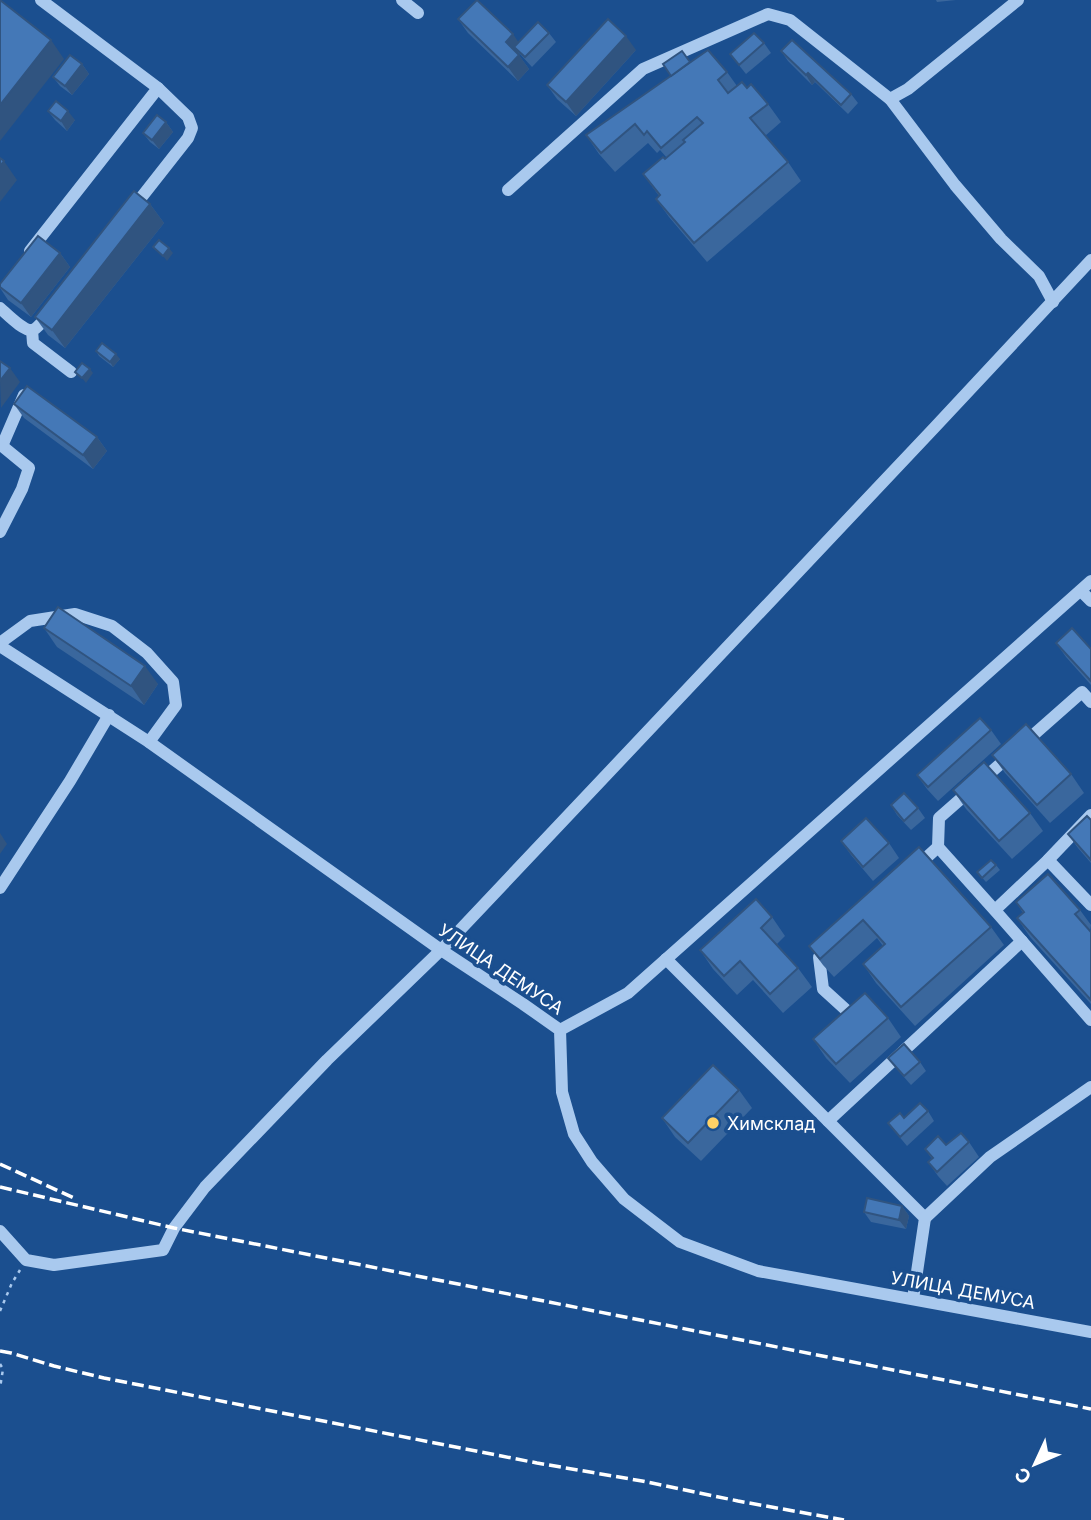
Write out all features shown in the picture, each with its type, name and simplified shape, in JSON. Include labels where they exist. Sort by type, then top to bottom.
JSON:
[{"type":"street","points":[[41,0],[158,88],[188,117],[192,128],[188,138],[122,222]]},
{"type":"street","points":[[402,0],[418,13]]},
{"type":"street","points":[[890,99],[908,89],[1018,0]]},
{"type":"street","points":[[509,190],[643,69],[768,13],[790,19],[890,99],[955,185],[1001,239],[1039,276],[1053,302]]},
{"type":"street","points":[[25,258],[158,88]]},
{"type":"street","points":[[0,1231],[26,1260],[54,1265],[163,1250],[174,1228],[205,1187],[327,1060],[441,950],[1091,260]]},
{"type":"street","points":[[0,308],[26,329],[32,330],[55,306]]},
{"type":"street","points":[[32,330],[33,343],[71,372]]},
{"type":"street","points":[[0,532],[4,514],[22,489],[29,468],[1,446],[24,395]]},
{"type":"street","points":[[559,1030],[628,993],[1091,581]]},
{"type":"street","points":[[1081,591],[1091,601]]},
{"type":"street","points":[[0,645],[30,621],[75,614],[112,625],[147,653],[173,682],[176,705],[149,742]]},
{"type":"street","name":"УЛИЦА ДЕМУСА","points":[[0,645],[110,715],[441,950],[559,1030],[562,1092],[574,1134],[592,1162],[624,1199],[680,1242],[758,1271],[1091,1332]]},
{"type":"street","points":[[1091,702],[1082,691],[939,818],[938,847],[1091,1020]]},
{"type":"street","points":[[0,888],[110,715]]},
{"type":"street","points":[[995,910],[1091,815]]},
{"type":"street","points":[[908,875],[938,847]]},
{"type":"street","points":[[1048,860],[1091,905]]},
{"type":"street","points":[[839,939],[819,957],[823,989],[845,1009]]},
{"type":"street","points":[[828,1121],[1022,941]]},
{"type":"street","points":[[666,958],[925,1218]]},
{"type":"street","points":[[913,1299],[925,1218],[990,1157],[1091,1087]]},
{"type":"path","points":[[0,1311],[26,1260]]},
{"type":"path","points":[[0,1364],[4,1369],[0,1388]]},
{"type":"building","points":[[0,0],[51,40],[0,105]]},
{"type":"building","points":[[477,0],[513,34],[506,42],[519,55],[508,67],[458,19]]},
{"type":"building","points":[[608,19],[626,36],[566,102],[547,85]]},
{"type":"building","points":[[538,22],[549,33],[525,57],[514,47]]},
{"type":"building","points":[[754,33],[764,43],[739,65],[730,54]]},
{"type":"building","points":[[792,40],[851,94],[841,105],[781,51]]},
{"type":"building","points":[[708,50],[727,72],[718,80],[728,93],[742,82],[747,88],[751,84],[768,104],[750,118],[788,162],[694,243],[656,199],[660,195],[643,174],[685,142],[683,140],[703,123],[697,117],[661,148],[647,131],[644,135],[635,124],[601,153],[586,135]]},
{"type":"building","points":[[682,51],[690,62],[671,76],[663,64]]},
{"type":"building","points":[[70,55],[82,64],[65,86],[53,77]]},
{"type":"building","points":[[56,101],[68,111],[61,121],[48,111]]},
{"type":"building","points":[[157,115],[166,122],[152,140],[143,133]]},
{"type":"building","points":[[134,191],[150,204],[52,330],[35,317]]},
{"type":"building","points":[[38,236],[60,253],[21,303],[0,287],[0,284]]},
{"type":"building","points":[[159,240],[169,248],[163,256],[153,247]]},
{"type":"building","points":[[102,343],[116,354],[110,362],[96,351]]},
{"type":"building","points":[[0,361],[10,368],[0,381]]},
{"type":"building","points":[[82,363],[90,369],[82,378],[75,372]]},
{"type":"building","points":[[27,386],[97,437],[83,455],[14,404]]},
{"type":"building","points":[[58,607],[145,666],[131,686],[44,628]]},
{"type":"building","points":[[1072,628],[1091,649],[1091,681],[1056,643]]},
{"type":"building","points":[[980,718],[991,730],[928,787],[917,775]]},
{"type":"building","points":[[1026,724],[1071,774],[1037,805],[992,755]]},
{"type":"building","points":[[984,762],[1030,813],[999,841],[953,790]]},
{"type":"building","points":[[904,793],[918,808],[904,821],[891,805]]},
{"type":"building","points":[[1087,816],[1091,820],[1091,860],[1068,834]]},
{"type":"building","points":[[866,818],[889,843],[863,867],[841,841]]},
{"type":"building","points":[[919,847],[991,927],[901,1007],[863,964],[885,944],[863,920],[820,959],[809,946]]},
{"type":"building","points":[[991,860],[996,865],[982,878],[977,872]]},
{"type":"building","points":[[1048,874],[1080,910],[1075,914],[1091,932],[1091,1000],[1017,918],[1024,912],[1016,902]]},
{"type":"building","points":[[756,899],[772,917],[761,928],[798,968],[770,994],[740,961],[724,976],[700,950]]},
{"type":"building","points":[[865,993],[888,1018],[836,1064],[813,1039]]},
{"type":"building","points":[[904,1044],[920,1062],[904,1076],[888,1058]]},
{"type":"building","points":[[713,1065],[739,1090],[688,1143],[662,1118]]},
{"type":"building","points":[[920,1103],[928,1111],[900,1137],[888,1123],[900,1113],[904,1118]]},
{"type":"building","points":[[961,1133],[969,1142],[937,1172],[928,1162],[933,1158],[925,1149],[938,1136],[946,1145]]},
{"type":"building","points":[[867,1198],[902,1206],[899,1220],[864,1212]]},
{"type":"railway","points":[[0,1164],[74,1198]]},
{"type":"railway","points":[[0,1187],[174,1228],[1091,1409]]},
{"type":"railway","points":[[0,1351],[104,1378],[844,1520]]},
{"type":"place","name":"Химсклад","points":[[713,1123]]}]
